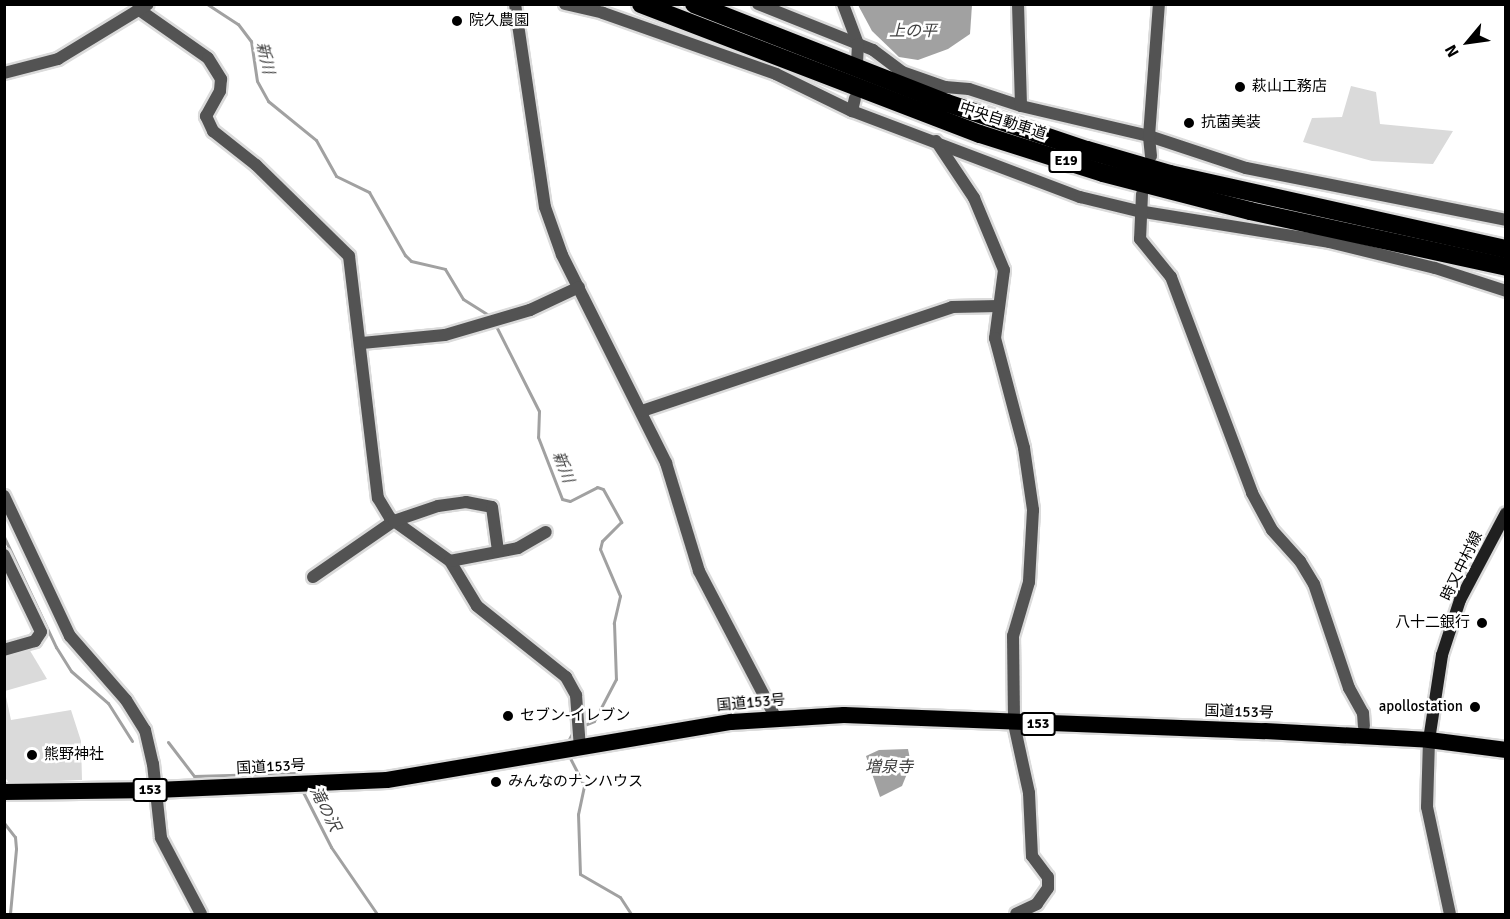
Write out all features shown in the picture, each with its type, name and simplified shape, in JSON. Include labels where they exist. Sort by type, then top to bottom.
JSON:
[{"type":"highway","name":"中央自動車道","points":[[641,4],[980,134],[1103,173],[1250,211],[1506,267]]},
{"type":"highway","name":"中央自動車道","points":[[694,4],[947,103],[1088,150],[1170,174],[1506,249]]},
{"type":"highway","name":"国道153号","points":[[5,791],[156,790],[301,784],[439,774],[698,727],[776,718],[844,715],[1429,740],[1506,750]]},
{"type":"main road","name":"時又中村線","points":[[1429,740],[1442,655],[1460,600],[1506,513]]},
{"type":"street","points":[[514,4],[545,207],[579,287],[666,463],[699,571],[758,677],[776,718]]},
{"type":"street","points":[[565,4],[603,13],[776,74],[852,111],[1080,197],[1138,211],[1329,242],[1435,268],[1506,291]]},
{"type":"street","points":[[758,4],[873,50],[902,72],[1021,106],[1149,136],[1246,168],[1506,220]]},
{"type":"street","points":[[843,4],[858,44],[857,62]]},
{"type":"street","points":[[1018,4],[1021,106]]},
{"type":"street","points":[[1151,156],[1149,136],[1159,4]]},
{"type":"street","points":[[4,73],[58,59],[143,7],[208,58],[221,79],[220,91],[206,116],[213,131],[256,165],[349,256],[362,343],[378,498],[394,521],[450,561],[477,606],[566,677],[576,695],[572,750]]},
{"type":"street","points":[[852,111],[855,98]]},
{"type":"street","points":[[936,141],[974,198],[994,239],[1005,281],[995,338],[1024,448],[1033,510],[1029,582],[1013,636],[1014,724],[1030,803],[1032,855],[1048,877],[1048,888],[1037,904],[1016,915]]},
{"type":"street","points":[[1142,194],[1138,211],[1140,239],[1171,277],[1252,493],[1272,530],[1300,561],[1314,584],[1349,688],[1363,714],[1364,726]]},
{"type":"street","points":[[362,343],[413,340],[472,328],[530,310],[579,287]]},
{"type":"street","points":[[642,411],[952,307],[999,306]]},
{"type":"street","points":[[4,496],[70,636],[126,700],[145,730],[156,790],[161,838],[201,915]]},
{"type":"street","points":[[313,577],[394,521],[438,506],[484,504],[492,507],[498,551]]},
{"type":"street","points":[[450,561],[518,548],[546,532]]},
{"type":"street","points":[[4,555],[41,632],[35,641],[4,650]]},
{"type":"street","points":[[1429,740],[1427,807],[1450,915]]},
{"type":"shaded area","points":[[1351,86],[1376,92],[1380,124],[1453,131],[1433,164],[1372,161],[1303,142],[1312,118],[1342,117]]},
{"type":"shaded area","points":[[29,649],[47,679],[5,691],[5,658]]},
{"type":"shaded area","points":[[5,692],[11,720],[71,710],[81,741],[82,780],[9,783],[4,776]]},
{"type":"water","name":"上の平","points":[[858,5],[972,5],[970,34],[948,49],[918,60],[899,57],[872,31]]},
{"type":"water","name":"増泉寺","points":[[908,749],[911,764],[902,786],[880,797],[866,756],[879,750]]},
{"type":"waterway","name":"新川","points":[[207,4],[238,24],[251,41],[257,81],[268,101],[316,140],[336,176],[369,192],[405,255],[411,261],[445,269],[463,299],[489,315]]},
{"type":"waterway","name":"新川","points":[[497,328],[539,411],[538,437],[562,499],[570,501],[597,487],[603,489],[621,522],[602,541],[600,549],[620,596],[614,623],[616,679],[594,721],[587,724]]},
{"type":"waterway","name":"滝の沢","points":[[4,537],[56,647],[71,671],[108,703],[132,741]]},
{"type":"waterway","name":"新川","points":[[567,743],[574,730]]},
{"type":"waterway","name":"滝の沢","points":[[168,742],[194,776],[296,773],[298,779]]},
{"type":"waterway","name":"新川","points":[[569,756],[584,786],[578,814],[580,874],[620,897],[631,914]]},
{"type":"waterway","name":"滝の沢","points":[[302,790],[331,847],[377,914]]},
{"type":"waterway","points":[[4,823],[15,837],[16,849],[10,914]]},
{"type":"place","name":"院久農園","points":[[457,21]]},
{"type":"place","name":"萩山工務店","points":[[1240,87]]},
{"type":"place","name":"抗菌美装","points":[[1189,123]]},
{"type":"place","name":"八十二銀行","points":[[1482,623]]},
{"type":"place","name":"apollostation","points":[[1475,707]]},
{"type":"place","name":"セブン-イレブン","points":[[508,716]]},
{"type":"place","name":"熊野神社","points":[[32,755]]},
{"type":"place","name":"みんなのナンハウス","points":[[496,782]]}]
